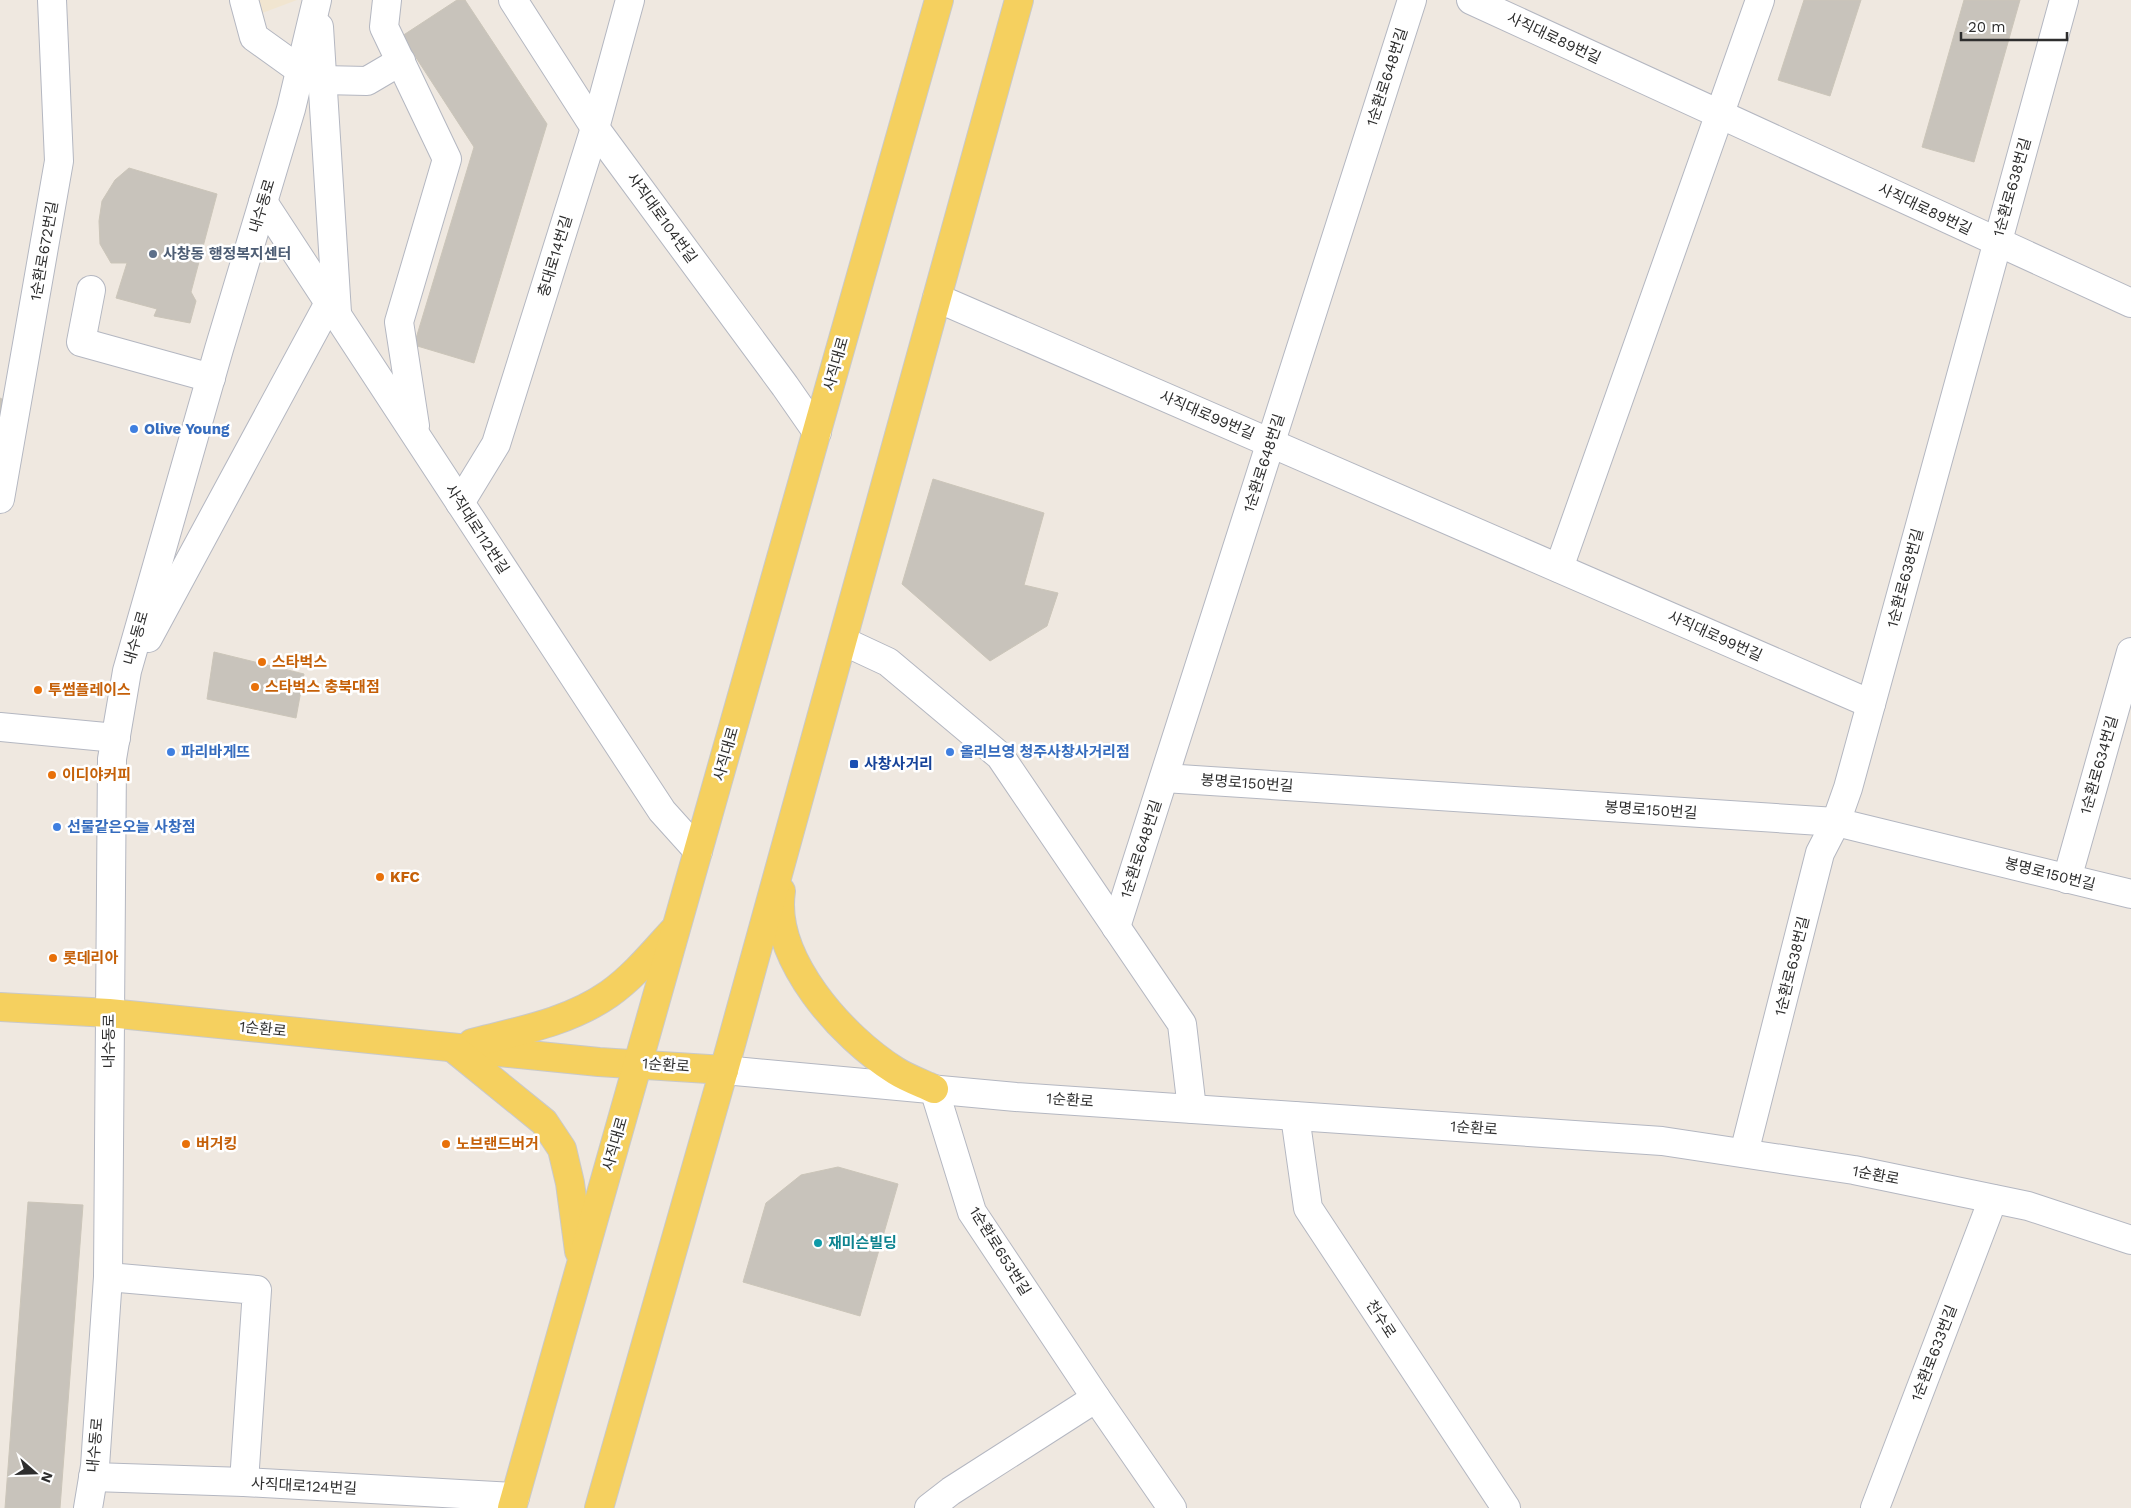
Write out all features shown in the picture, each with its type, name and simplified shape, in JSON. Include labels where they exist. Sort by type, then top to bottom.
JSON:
[{"type":"main road","name":"사직대로","points":[[513,1503],[939,0]]},
{"type":"main road","points":[[599,1508],[724,1070],[1019,0]]},
{"type":"main road","points":[[788,838],[780,896],[784,936],[804,978],[829,1014],[858,1043],[896,1071],[934,1089]]},
{"type":"main road","points":[[453,1048],[530,1029],[574,1014],[608,994],[636,972],[676,927]]},
{"type":"main road","name":"1순환로","points":[[0,1007],[109,1013],[600,1062],[724,1070]]},
{"type":"main road","points":[[453,1048],[544,1122],[562,1149],[570,1183],[581,1263]]},
{"type":"street","name":"1순환로672번길","points":[[0,499],[9,394],[59,161],[52,0]]},
{"type":"street","points":[[244,0],[254,37],[311,75],[367,81],[401,62]]},
{"type":"street","name":"내수동로","points":[[88,1508],[93,1477],[108,1277],[112,759],[126,680],[211,378],[291,109],[311,75],[317,0]]},
{"type":"street","points":[[387,0],[384,27],[447,159],[399,322],[417,437]]},
{"type":"street","name":"사직대로104번길","points":[[513,0],[595,128],[817,432]]},
{"type":"street","name":"충대로14번길","points":[[460,503],[496,444],[595,128],[630,0]]},
{"type":"street","name":"1순환로648번길","points":[[1116,927],[1412,0]]},
{"type":"street","name":"사직대로89번길","points":[[1471,0],[2131,303]]},
{"type":"street","points":[[1558,568],[1760,0]]},
{"type":"street","name":"1순환로638번길","points":[[1744,1153],[1820,853],[1836,822],[1848,788],[1996,242],[2064,0]]},
{"type":"street","points":[[126,680],[333,309],[311,75]]},
{"type":"street","name":"사직대로112번길","points":[[263,202],[662,811],[698,851]]},
{"type":"street","points":[[91,290],[81,342],[211,378]]},
{"type":"street","name":"사직대로99번길","points":[[937,298],[1871,704]]},
{"type":"street","points":[[843,641],[888,662],[1000,756],[1182,1024],[1192,1109]]},
{"type":"street","name":"1순환로634번길","points":[[2067,878],[2131,652]]},
{"type":"street","points":[[0,727],[116,738]]},
{"type":"street","name":"봉명로150번길","points":[[1164,778],[1836,822],[2131,894]]},
{"type":"street","name":"1순환로","points":[[724,1070],[1192,1109],[1662,1141],[1854,1170],[2028,1206],[2131,1240]]},
{"type":"street","name":"1순환로653번길","points":[[934,1089],[972,1212],[1172,1508]]},
{"type":"street","name":"천수로","points":[[1295,1116],[1308,1208],[1506,1508]]},
{"type":"street","name":"1순환로633번길","points":[[1875,1508],[1993,1199]]},
{"type":"street","points":[[108,1277],[257,1290],[244,1482]]},
{"type":"street","points":[[929,1508],[956,1499],[1096,1398]]},
{"type":"street","name":"사직대로124번길","points":[[93,1477],[244,1482],[513,1503]]},
{"type":"shaded area","points":[[253,0],[297,0],[257,15]]},
{"type":"building","points":[[457,0],[465,0],[547,124],[474,363],[414,345],[474,147],[402,36]]},
{"type":"building","points":[[1804,0],[1861,0],[1830,96],[1778,80]]},
{"type":"building","points":[[1964,0],[2020,0],[1974,162],[1922,147]]},
{"type":"building","name":"사창동 행정복지센터","points":[[129,168],[217,194],[191,292],[196,301],[190,323],[154,316],[157,309],[116,298],[127,263],[111,263],[100,244],[99,221],[102,201],[115,180]]},
{"type":"building","points":[[0,398],[4,400],[0,415]]},
{"type":"building","points":[[933,479],[1044,513],[1024,585],[1058,593],[1047,626],[990,661],[902,584]]},
{"type":"building","name":"스타벅스 충북대점","points":[[214,652],[304,674],[296,718],[207,699]]},
{"type":"building","name":"재미슨빌딩","points":[[838,1167],[898,1184],[860,1316],[743,1282],[766,1203],[801,1175]]},
{"type":"building","points":[[28,1202],[83,1205],[60,1508],[5,1508]]},
{"type":"place","name":"사창동 행정복지센터","points":[[153,254]]},
{"type":"place","name":"Olive Young","points":[[134,429]]},
{"type":"place","name":"스타벅스","points":[[262,662]]},
{"type":"place","name":"스타벅스 충북대점","points":[[255,687]]},
{"type":"place","name":"투썸플레이스","points":[[38,690]]},
{"type":"place","name":"파리바게뜨","points":[[171,752]]},
{"type":"place","name":"올리브영 청주사창사거리점","points":[[950,752]]},
{"type":"place","name":"사창사거리","points":[[854,764]]},
{"type":"place","name":"이디야커피","points":[[52,775]]},
{"type":"place","name":"선물같은오늘 사창점","points":[[57,827]]},
{"type":"place","name":"KFC","points":[[380,877]]},
{"type":"place","name":"롯데리아","points":[[53,958]]},
{"type":"place","name":"버거킹","points":[[186,1144]]},
{"type":"place","name":"노브랜드버거","points":[[446,1144]]},
{"type":"place","name":"재미슨빌딩","points":[[818,1243]]}]
